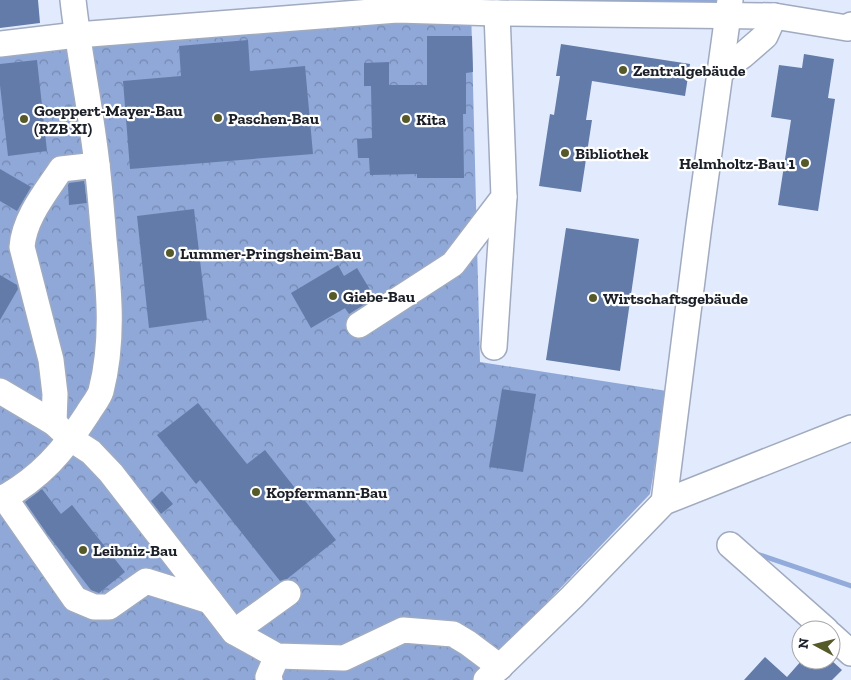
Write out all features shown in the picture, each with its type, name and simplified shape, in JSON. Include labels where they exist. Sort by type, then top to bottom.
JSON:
[{"type":"lane","points":[[63,431],[100,393],[110,346],[109,291],[97,165],[73,0]]},
{"type":"lane","points":[[0,44],[396,5],[497,13],[729,7],[782,11],[848,28],[851,25]]},
{"type":"lane","points":[[664,502],[729,7]]},
{"type":"lane","points":[[720,72],[765,36],[782,11]]},
{"type":"lane","points":[[494,347],[504,197],[497,13]]},
{"type":"lane","points":[[97,165],[61,170],[42,198],[28,224],[23,239],[22,247],[52,360],[55,394],[63,431],[55,459],[19,490],[2,499],[75,599],[94,608],[109,607],[146,581],[210,601]]},
{"type":"lane","points":[[359,324],[453,264],[504,197]]},
{"type":"lane","points":[[0,391],[63,431],[91,452],[111,472],[234,632],[277,656],[344,658],[403,630],[453,634],[468,643],[494,676],[664,502],[851,428]]},
{"type":"lane","points":[[730,545],[815,620]]},
{"type":"lane","points":[[234,632],[288,593]]},
{"type":"lane","points":[[841,644],[851,653]]},
{"type":"lane","points":[[270,680],[268,676],[277,656]]},
{"type":"green space","points":[[405,0],[723,0],[722,7],[471,6],[480,362],[667,391],[650,494],[473,680],[0,680],[0,47]]},
{"type":"building","points":[[0,0],[38,0],[40,23],[0,28]]},
{"type":"building","name":"Kita","points":[[427,36],[472,36],[473,72],[466,73],[466,114],[463,114],[464,178],[417,178],[417,174],[370,175],[369,158],[358,158],[357,139],[372,138],[371,86],[364,86],[364,63],[389,62],[389,85],[427,85]]},
{"type":"building","name":"Paschen-Bau","points":[[248,40],[250,71],[305,66],[313,154],[130,169],[123,81],[181,76],[179,46]]},
{"type":"building","points":[[561,44],[690,64],[685,96],[592,81],[586,120],[592,120],[581,192],[539,186],[550,114],[554,115],[560,76],[556,76]]},
{"type":"building","name":"Helmholtz-Bau 1","points":[[804,54],[834,59],[828,98],[835,99],[818,211],[778,205],[791,120],[771,117],[779,65],[802,68]]},
{"type":"building","name":"Goeppert-Mayer-Bau (RZB XI)","points":[[37,60],[47,151],[8,156],[0,85],[0,64]]},
{"type":"building","points":[[0,169],[31,187],[17,211],[0,201]]},
{"type":"building","points":[[84,181],[87,203],[69,205],[69,183]]},
{"type":"building","name":"Lummer-Pringsheim-Bau","points":[[194,209],[207,320],[149,328],[137,216]]},
{"type":"building","name":"Wirtschaftsgebäude","points":[[566,228],[639,239],[620,371],[546,360]]},
{"type":"building","name":"Giebe-Bau","points":[[338,265],[344,276],[357,268],[375,298],[349,314],[345,308],[311,328],[291,293]]},
{"type":"building","points":[[0,275],[17,285],[18,289],[0,320]]},
{"type":"building","points":[[502,389],[536,394],[523,472],[489,467]]},
{"type":"building","name":"Kopfermann-Bau","points":[[198,403],[247,464],[265,450],[336,540],[287,579],[280,581],[200,480],[196,484],[157,435]]},
{"type":"building","name":"Leibniz-Bau","points":[[42,489],[61,514],[72,505],[125,572],[99,593],[91,590],[25,502]]},
{"type":"building","points":[[162,491],[173,504],[161,514],[151,501]]},
{"type":"building","points":[[765,657],[787,677],[793,670],[842,670],[832,680],[744,680]]},
{"type":"waterway","points":[[754,553],[851,586]]},
{"type":"place","name":"Zentralgebäude","points":[[623,70]]},
{"type":"place","name":"Paschen-Bau","points":[[218,118]]},
{"type":"place","name":"Goeppert-Mayer-Bau (RZB XI)","points":[[24,119]]},
{"type":"place","name":"Kita","points":[[406,119]]},
{"type":"place","name":"Bibliothek","points":[[565,153]]},
{"type":"place","name":"Helmholtz-Bau 1","points":[[805,163]]},
{"type":"place","name":"Lummer-Pringsheim-Bau","points":[[170,253]]},
{"type":"place","name":"Giebe-Bau","points":[[333,296]]},
{"type":"place","name":"Wirtschaftsgebäude","points":[[593,298]]},
{"type":"place","name":"Kopfermann-Bau","points":[[256,492]]},
{"type":"place","name":"Leibniz-Bau","points":[[83,550]]}]
